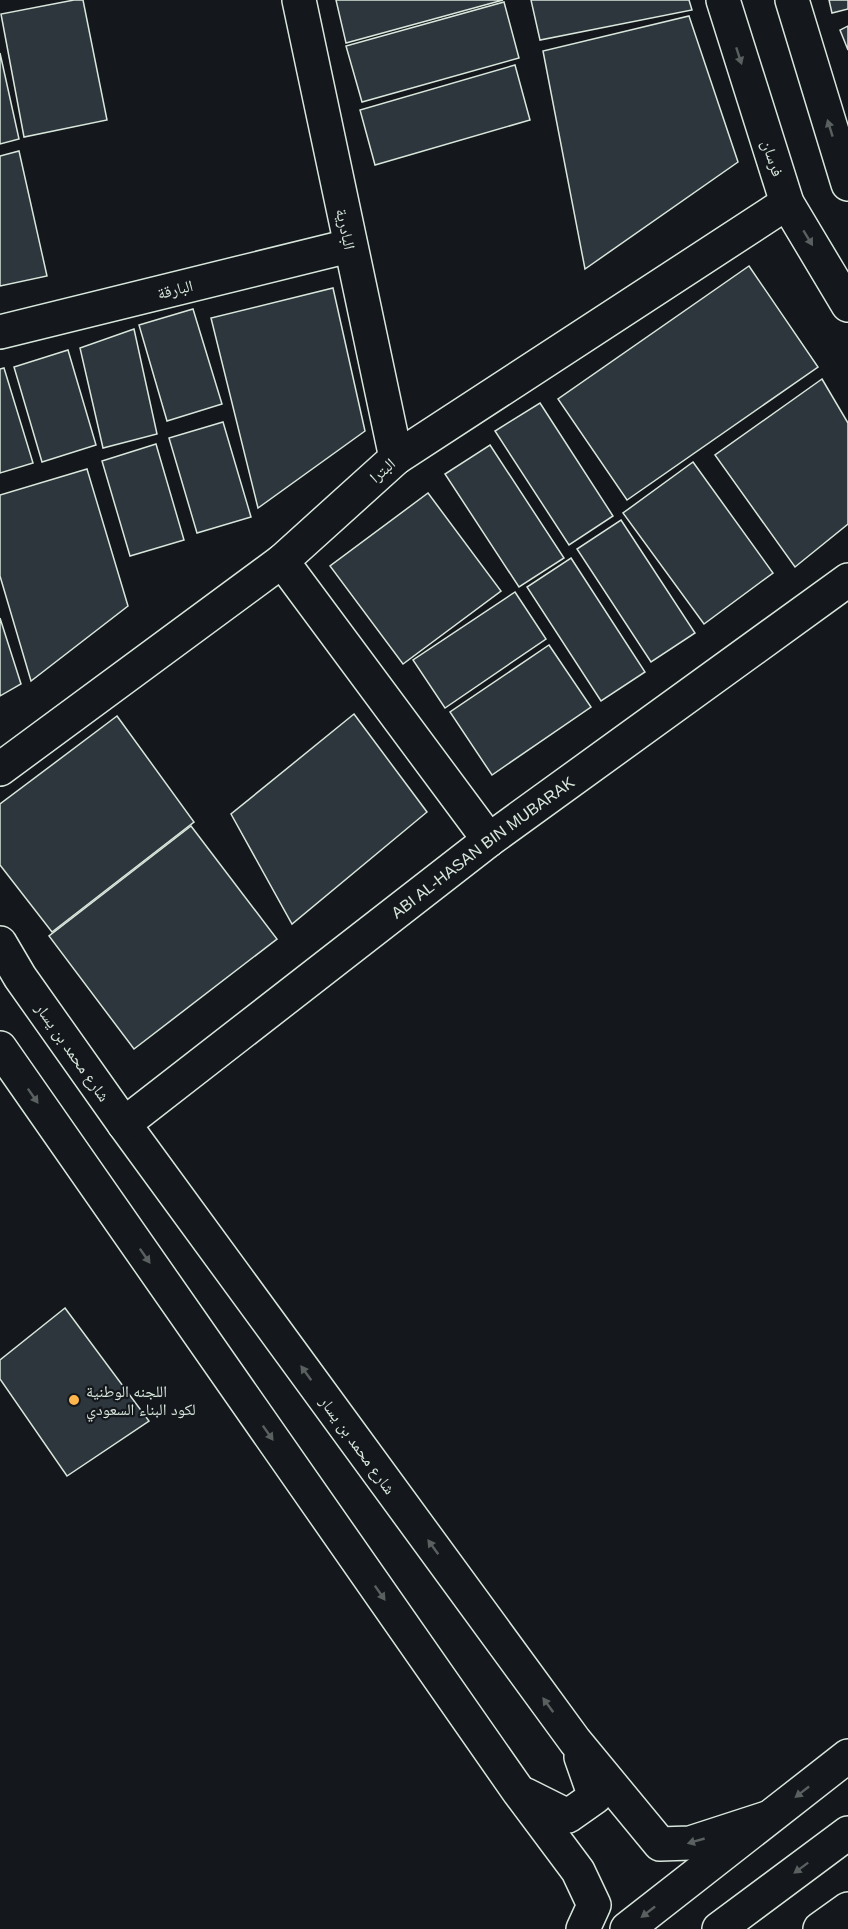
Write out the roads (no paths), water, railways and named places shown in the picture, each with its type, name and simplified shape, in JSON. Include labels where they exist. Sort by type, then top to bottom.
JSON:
[{"type":"street","name":"البادرية","points":[[299,0],[349,246],[396,458]]},
{"type":"street","name":"فرسان","points":[[723,0],[788,203],[848,305]]},
{"type":"street","points":[[792,0],[848,184]]},
{"type":"street","name":"البترا","points":[[0,769],[282,561],[396,458],[788,203]]},
{"type":"street","name":"البارقة","points":[[0,332],[349,246]]},
{"type":"street","points":[[282,561],[489,840]]},
{"type":"street","name":"ABI AL-HASAN BIN MUBARAK","points":[[124,1124],[489,840],[848,580]]},
{"type":"street","name":"شارع محمد بن يسار","points":[[0,943],[20,976],[124,1124],[575,1741],[660,1844],[690,1843],[772,1816]]},
{"type":"street","points":[[0,1048],[519,1792],[578,1870],[594,1905],[583,1929]]},
{"type":"street","points":[[519,1792],[568,1816],[596,1797],[575,1741]]},
{"type":"street","points":[[627,1929],[848,1756]]},
{"type":"street","points":[[719,1929],[848,1833]]},
{"type":"street","points":[[820,1929],[848,1909]]},
{"type":"place","name":"اللجنه الوطنية لكود البناء السعودي","points":[[74,1400]]}]
